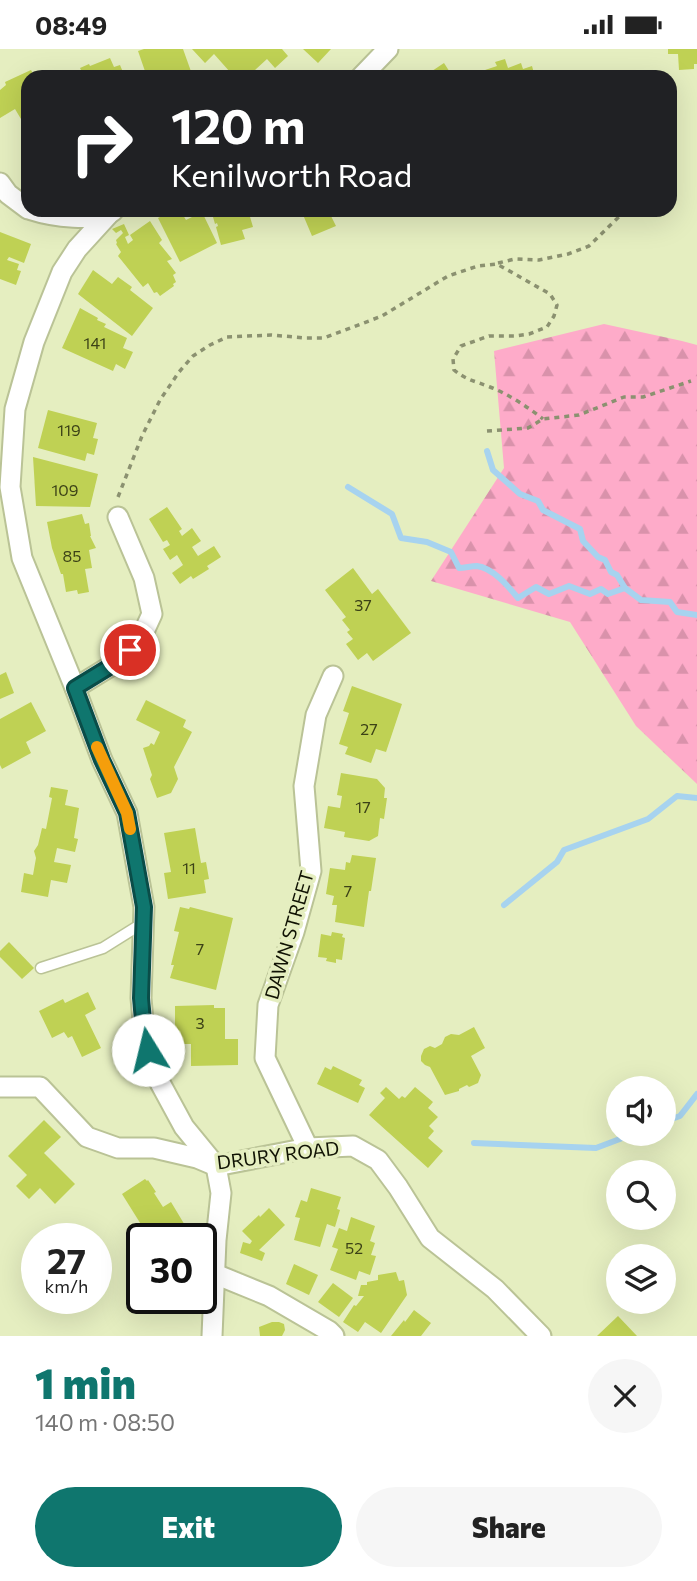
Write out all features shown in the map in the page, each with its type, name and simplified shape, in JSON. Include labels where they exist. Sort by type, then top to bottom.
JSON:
[{"type":"street","points":[[368,70],[388,49]]},
{"type":"street","points":[[0,183],[8,194],[21,203]]},
{"type":"street","points":[[107,217],[77,249],[62,272],[34,342],[15,409],[9,487],[22,558],[102,760],[127,813],[144,907],[141,998],[144,1032],[152,1068],[184,1126],[216,1166],[221,1193],[217,1248]]},
{"type":"street","points":[[75,688],[119,661],[141,638],[152,614],[144,578],[118,517]]},
{"type":"street","name":"DAWN STREET","points":[[307,1148],[265,1058],[268,1005],[311,871],[304,786],[316,715],[333,676]]},
{"type":"street","name":"DRURY ROAD","points":[[0,1087],[40,1087],[87,1137],[118,1148],[154,1148],[197,1158],[216,1166],[307,1148],[353,1146],[378,1160],[430,1238],[495,1289],[541,1336]]},
{"type":"street","points":[[217,1276],[269,1296],[334,1336]]},
{"type":"street","points":[[212,1336],[213,1314]]},
{"type":"lane","points":[[41,968],[103,948],[144,923]]},
{"type":"path","points":[[118,517],[118,497],[142,436],[160,400],[193,356],[210,345],[227,337],[271,335],[324,338],[382,316],[448,276],[478,266],[514,259],[539,260],[589,246],[619,217]]},
{"type":"path","points":[[497,264],[550,294],[556,305],[554,316],[547,327],[529,334],[489,336],[461,346],[453,359],[454,370],[465,379],[509,397],[543,419]]},
{"type":"path","points":[[487,431],[528,428],[543,419],[579,415],[624,397],[643,397],[691,381]]},
{"type":"green space","points":[[604,324],[697,345],[697,784],[636,726],[570,622],[431,581],[504,468],[494,351]]},
{"type":"building","points":[[183,49],[190,70],[145,70],[138,51]]},
{"type":"building","points":[[192,49],[282,49],[288,56],[275,68],[267,59],[255,70],[228,70],[214,54],[205,63]]},
{"type":"building","points":[[303,49],[331,49],[318,63]]},
{"type":"building","points":[[668,49],[697,49],[697,64],[694,64],[694,69],[679,70],[678,54],[668,54]]},
{"type":"building","points":[[110,58],[114,67],[120,65],[122,70],[80,68],[89,64],[90,66]]},
{"type":"building","points":[[505,59],[508,68],[521,63],[523,69],[532,66],[533,70],[485,70],[497,66],[495,62]]},
{"type":"building","points":[[444,63],[448,70],[434,70]]},
{"type":"building","points":[[21,75],[21,119],[15,109],[0,118],[0,90],[6,85],[5,82]]},
{"type":"building","points":[[184,217],[186,220],[204,217],[217,243],[180,262],[158,218]]},
{"type":"building","points":[[213,217],[250,217],[253,227],[242,230],[245,239],[221,245],[216,227],[218,226]]},
{"type":"building","points":[[304,217],[332,217],[336,226],[312,236]]},
{"type":"building","points":[[150,221],[162,240],[159,243],[172,259],[167,261],[176,273],[173,275],[176,282],[174,286],[160,296],[157,292],[154,293],[148,283],[143,287],[118,256],[121,252],[116,240],[123,233],[121,230],[116,233],[112,229],[124,224],[129,235],[125,237],[128,244],[133,240],[130,235]]},
{"type":"building","points":[[0,232],[31,244],[24,263],[9,257],[7,260],[19,264],[17,270],[21,271],[16,285],[0,279]]},
{"type":"building","points":[[93,270],[112,284],[118,277],[153,308],[132,336],[78,294]]},
{"type":"building","points":[[80,308],[106,324],[104,327],[127,338],[123,348],[133,352],[125,369],[116,364],[113,371],[62,348]]},
{"type":"building","points":[[48,410],[97,423],[93,438],[98,439],[94,455],[87,453],[85,461],[38,448]]},
{"type":"building","points":[[33,457],[98,474],[90,507],[36,506]]},
{"type":"building","points":[[167,507],[182,529],[179,531],[182,536],[192,528],[201,541],[192,547],[198,556],[214,546],[221,557],[207,566],[209,569],[180,584],[172,573],[183,565],[177,555],[170,560],[163,549],[170,545],[167,540],[163,542],[149,519]]},
{"type":"building","points":[[82,514],[85,524],[89,523],[90,536],[96,548],[89,550],[92,568],[85,569],[89,592],[78,594],[77,590],[66,592],[47,522]]},
{"type":"building","points":[[353,568],[372,594],[378,589],[411,633],[373,661],[367,653],[358,660],[346,644],[353,639],[342,620],[346,617],[325,590]]},
{"type":"building","points":[[6,672],[14,693],[0,699],[0,675]]},
{"type":"building","points":[[352,686],[402,704],[386,752],[376,749],[371,763],[345,754],[348,747],[339,744],[349,713],[343,711]]},
{"type":"building","points":[[146,700],[186,720],[183,727],[192,732],[174,767],[178,779],[171,793],[157,798],[143,748],[151,743],[154,745],[160,732],[136,720]]},
{"type":"building","points":[[31,702],[46,731],[26,742],[31,753],[2,769],[0,719]]},
{"type":"building","points":[[341,773],[377,779],[385,788],[384,798],[387,798],[384,819],[380,818],[378,836],[369,841],[344,837],[345,832],[324,828],[328,806],[340,808],[342,796],[337,795]]},
{"type":"building","points":[[51,787],[68,790],[65,805],[79,808],[74,838],[78,839],[75,852],[57,848],[54,862],[71,865],[67,883],[51,880],[48,897],[21,892],[24,873],[33,875],[36,858],[34,851],[42,828],[46,829],[52,798],[49,797]]},
{"type":"building","points":[[195,828],[201,863],[206,862],[209,879],[204,880],[206,893],[168,899],[164,873],[171,872],[164,833]]},
{"type":"building","points":[[352,855],[376,858],[364,927],[335,922],[337,905],[332,905],[334,896],[326,894],[330,868],[345,870],[346,862],[350,863]]},
{"type":"building","points":[[180,907],[233,918],[216,990],[170,978],[179,932],[174,931]]},
{"type":"building","points":[[332,932],[343,934],[342,937],[345,938],[342,960],[336,959],[336,963],[318,957],[321,934],[331,936]]},
{"type":"building","points":[[9,942],[34,968],[22,979],[0,957],[0,951]]},
{"type":"building","points":[[88,992],[96,1009],[85,1015],[101,1048],[82,1057],[72,1036],[68,1038],[64,1032],[52,1038],[39,1011],[63,999],[65,1003]]},
{"type":"building","points":[[214,1005],[214,1008],[225,1008],[225,1039],[238,1039],[238,1065],[191,1066],[191,1044],[175,1044],[175,1006]]},
{"type":"building","points":[[474,1027],[485,1048],[471,1056],[481,1075],[478,1083],[445,1095],[430,1067],[421,1061],[421,1056],[424,1049],[442,1044],[445,1037],[451,1034],[459,1035]]},
{"type":"building","points":[[333,1066],[362,1080],[359,1085],[365,1088],[358,1103],[317,1084],[325,1067],[331,1070]]},
{"type":"building","points":[[386,1087],[399,1099],[402,1096],[405,1098],[415,1087],[433,1102],[428,1108],[438,1117],[429,1126],[434,1131],[428,1138],[443,1151],[428,1168],[369,1115],[385,1098],[380,1093]]},
{"type":"building","points":[[44,1120],[61,1137],[44,1153],[75,1184],[55,1204],[40,1188],[29,1199],[16,1186],[27,1175],[8,1156]]},
{"type":"building","points":[[145,1179],[148,1180],[163,1207],[171,1202],[184,1223],[140,1223],[122,1194]]},
{"type":"building","points":[[311,1188],[341,1197],[335,1227],[327,1224],[320,1247],[294,1240],[300,1218],[295,1217],[301,1200],[307,1202]]},
{"type":"building","points":[[269,1208],[285,1225],[259,1250],[265,1253],[262,1261],[240,1253],[243,1242],[250,1244],[252,1241],[242,1231]]},
{"type":"building","points":[[351,1217],[375,1226],[370,1241],[375,1243],[371,1255],[376,1256],[370,1275],[359,1271],[356,1280],[330,1270],[338,1249],[332,1247],[339,1228],[347,1231]]},
{"type":"building","points":[[294,1264],[318,1275],[309,1295],[286,1284]]},
{"type":"building","points":[[396,1272],[399,1281],[404,1280],[407,1295],[381,1333],[365,1322],[358,1332],[343,1322],[354,1305],[364,1296],[358,1296],[361,1285],[378,1280],[378,1275]]},
{"type":"building","points":[[333,1283],[353,1298],[339,1317],[318,1302]]},
{"type":"building","points":[[414,1310],[431,1323],[421,1336],[391,1336],[404,1320],[405,1322]]},
{"type":"building","points":[[618,1316],[637,1336],[597,1336]]},
{"type":"building","points":[[272,1322],[284,1324],[282,1336],[260,1336],[259,1327]]},
{"type":"waterway","points":[[487,451],[493,470],[520,494],[538,501],[543,510],[580,529],[583,541],[598,557],[605,560],[625,588]]},
{"type":"waterway","points":[[348,487],[392,514],[401,538],[427,542],[451,552],[459,568],[477,566],[489,570],[518,598],[536,587],[549,594],[569,586],[590,594],[601,589],[608,594],[625,588],[641,600],[670,602],[677,612],[697,615]]},
{"type":"waterway","points":[[504,905],[557,862],[564,850],[648,819],[677,796],[697,798]]},
{"type":"waterway","points":[[676,1117],[697,1094]]},
{"type":"waterway","points":[[474,1143],[596,1148],[606,1144]]},
{"type":"slow traffic","points":[[97,747],[127,813],[130,829]]},
{"type":"route","points":[[130,650],[119,661],[75,688],[102,760],[127,813],[144,907],[141,998],[148,1050]]}]
